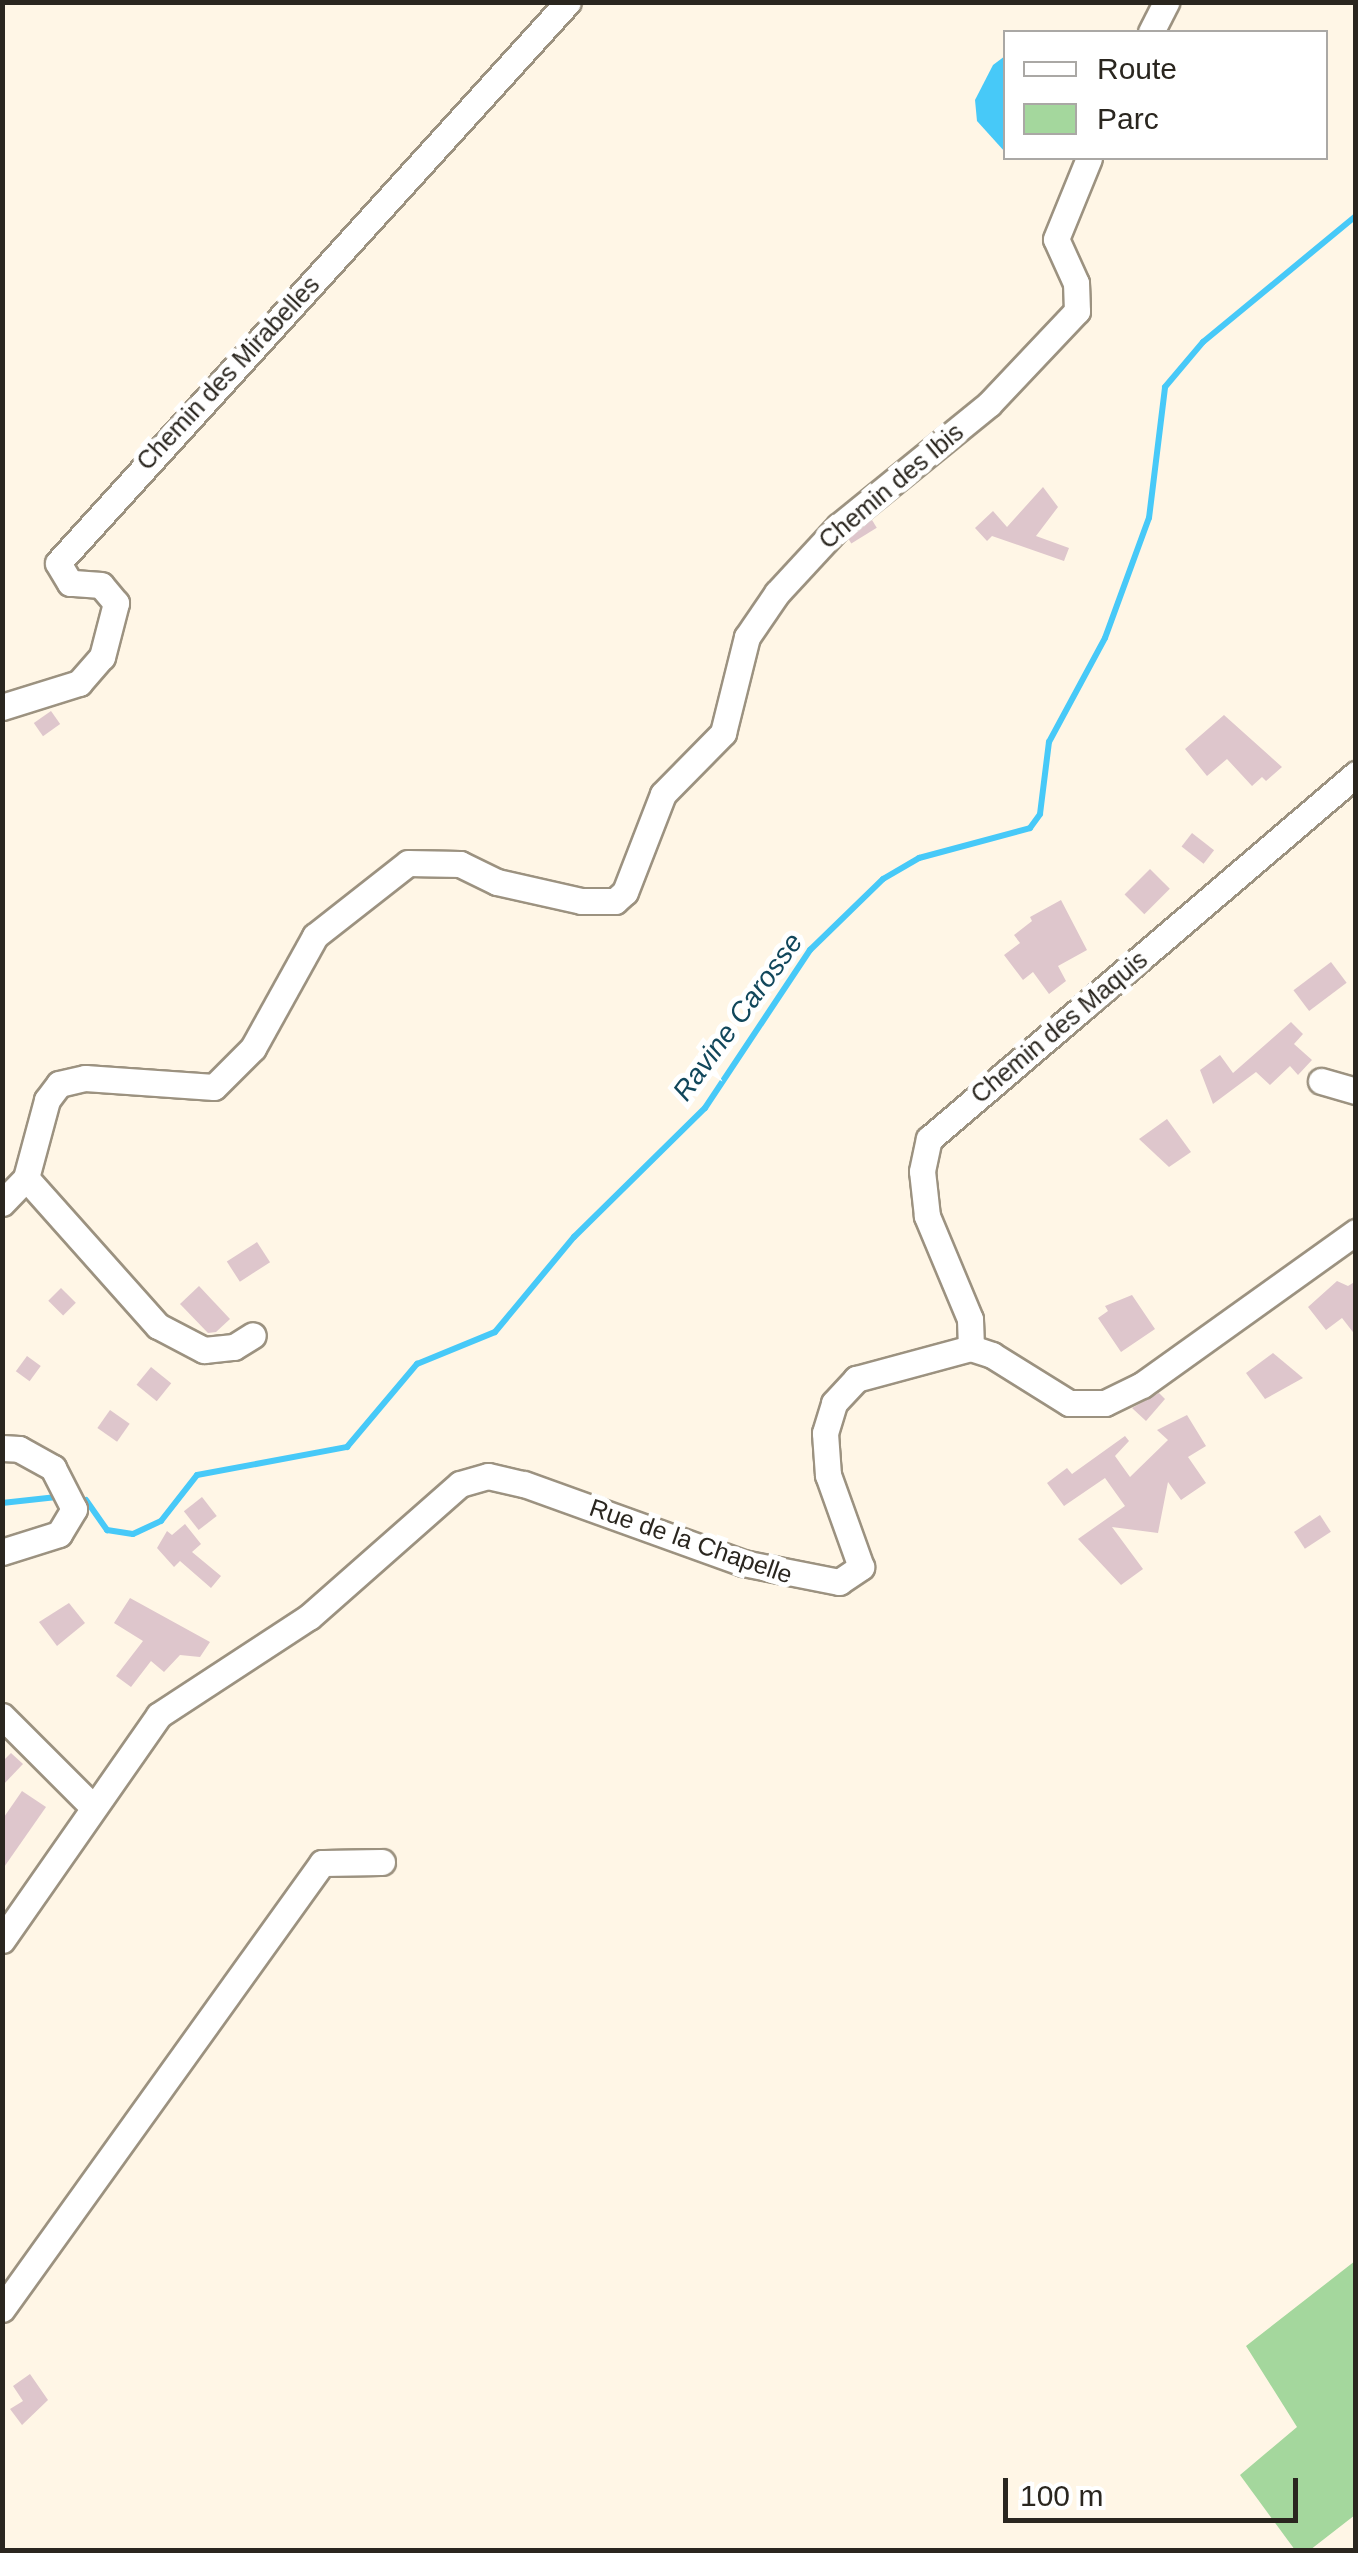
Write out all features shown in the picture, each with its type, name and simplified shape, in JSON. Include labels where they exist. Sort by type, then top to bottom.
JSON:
[{"type":"street","name":"Chemin des Mirabelles","points":[[2,706],[79,683],[102,657],[116,603],[101,585],[70,583],[58,563],[568,2]]},
{"type":"street","points":[[1152,30],[1166,2]]},
{"type":"street","name":"Chemin des Ibis","points":[[2,1203],[26,1178],[47,1100],[59,1084],[85,1078],[214,1087],[235,1073],[315,936],[408,863],[460,864],[498,882],[581,901],[614,901],[624,892],[663,794],[722,733],[746,637],[777,593],[839,526],[990,404],[1077,310],[1076,283],[1056,240],[1089,160]]},
{"type":"street","name":"Chemin des Maquis","points":[[970,1348],[970,1319],[928,1216],[922,1171],[928,1138],[1356,774]]},
{"type":"street","points":[[1321,1081],[1356,1092]]},
{"type":"street","points":[[26,1178],[158,1326],[204,1350],[234,1348],[252,1334]]},
{"type":"street","points":[[970,1348],[992,1354],[1069,1403],[1106,1403],[1142,1385],[1356,1232]]},
{"type":"street","name":"Rue de la Chapelle","points":[[2,1940],[91,1805],[160,1716],[309,1617],[460,1484],[488,1476],[524,1484],[787,1576],[838,1582],[861,1567],[828,1475],[825,1433],[834,1404],[856,1379],[970,1348]]},
{"type":"street","points":[[2,1448],[19,1449],[53,1468],[74,1509],[59,1534],[2,1552]]},
{"type":"street","points":[[2,1716],[91,1805]]},
{"type":"street","points":[[2,2309],[322,1863],[382,1862]]},
{"type":"green space","points":[[1355,2261],[1355,2515],[1310,2550],[1295,2550],[1240,2475],[1297,2427],[1246,2346]]},
{"type":"water","points":[[1003,58],[1003,150],[977,121],[975,100],[993,65]]},
{"type":"building","points":[[1043,487],[1058,507],[1036,536],[1069,548],[1064,561],[992,536],[987,541],[975,528],[993,511],[1007,527]]},
{"type":"building","points":[[872,520],[877,528],[851,544],[847,536]]},
{"type":"building","points":[[51,711],[60,724],[43,736],[34,723]]},
{"type":"building","points":[[1224,715],[1282,767],[1266,781],[1262,777],[1252,786],[1227,759],[1207,776],[1185,749]]},
{"type":"building","points":[[1192,833],[1214,850],[1204,864],[1182,846]]},
{"type":"building","points":[[1150,869],[1170,889],[1144,914],[1125,894]]},
{"type":"building","points":[[1061,900],[1087,950],[1058,966],[1066,981],[1049,994],[1033,972],[1023,980],[1004,955],[1020,943],[1014,935],[1032,921],[1030,917]]},
{"type":"building","points":[[1331,962],[1347,983],[1309,1011],[1293,990]]},
{"type":"building","points":[[1291,1022],[1303,1034],[1294,1044],[1312,1060],[1298,1075],[1290,1066],[1270,1085],[1256,1072],[1213,1104],[1200,1070],[1220,1055],[1233,1073]]},
{"type":"building","points":[[1167,1119],[1191,1152],[1169,1167],[1139,1139]]},
{"type":"building","points":[[257,1242],[270,1262],[240,1282],[227,1262]]},
{"type":"building","points":[[1337,1281],[1348,1286],[1356,1281],[1356,1336],[1342,1318],[1326,1330],[1308,1307]]},
{"type":"building","points":[[199,1286],[230,1319],[216,1332],[208,1333],[180,1304]]},
{"type":"building","points":[[61,1288],[76,1303],[63,1316],[48,1301]]},
{"type":"building","points":[[1132,1295],[1155,1329],[1121,1352],[1098,1318],[1108,1311],[1105,1306]]},
{"type":"building","points":[[1273,1353],[1303,1378],[1265,1399],[1246,1373]]},
{"type":"building","points":[[27,1356],[41,1366],[30,1381],[16,1371]]},
{"type":"building","points":[[151,1367],[171,1383],[157,1401],[137,1385]]},
{"type":"building","points":[[1159,1393],[1165,1399],[1146,1421],[1132,1408]]},
{"type":"building","points":[[110,1410],[130,1424],[117,1442],[97,1428]]},
{"type":"building","points":[[1187,1415],[1206,1446],[1188,1457],[1206,1483],[1181,1500],[1168,1482],[1158,1533],[1112,1527],[1143,1569],[1121,1585],[1078,1539],[1125,1506],[1105,1478],[1064,1506],[1047,1483],[1067,1468],[1072,1474],[1125,1436],[1129,1441],[1115,1456],[1130,1477],[1168,1440],[1157,1430]]},
{"type":"building","points":[[202,1497],[217,1516],[199,1530],[184,1511]]},
{"type":"building","points":[[1320,1515],[1331,1532],[1305,1549],[1294,1532]]},
{"type":"building","points":[[185,1524],[201,1544],[192,1552],[221,1576],[211,1588],[180,1561],[174,1567],[157,1548],[167,1531],[172,1535]]},
{"type":"building","points":[[130,1598],[210,1642],[200,1657],[180,1655],[164,1672],[151,1661],[131,1687],[116,1676],[143,1641],[114,1623]]},
{"type":"building","points":[[69,1603],[85,1623],[57,1646],[39,1622]]},
{"type":"building","points":[[11,1753],[23,1764],[2,1786],[2,1762]]},
{"type":"building","points":[[22,1791],[46,1807],[2,1870],[2,1820]]},
{"type":"building","points":[[30,2374],[48,2400],[22,2425],[10,2409],[23,2401],[13,2386]]},
{"type":"waterway","name":"Ravine Carosse","points":[[86,1500],[107,1530],[133,1534],[161,1521],[197,1475],[347,1447],[417,1364],[495,1332],[574,1237],[705,1108],[810,950],[883,879],[919,858],[1030,828],[1040,814],[1049,742],[1105,638],[1149,518],[1165,387],[1203,342],[1356,216]]},
{"type":"waterway","name":"Ravine Carosse","points":[[2,1503],[57,1497]]}]
